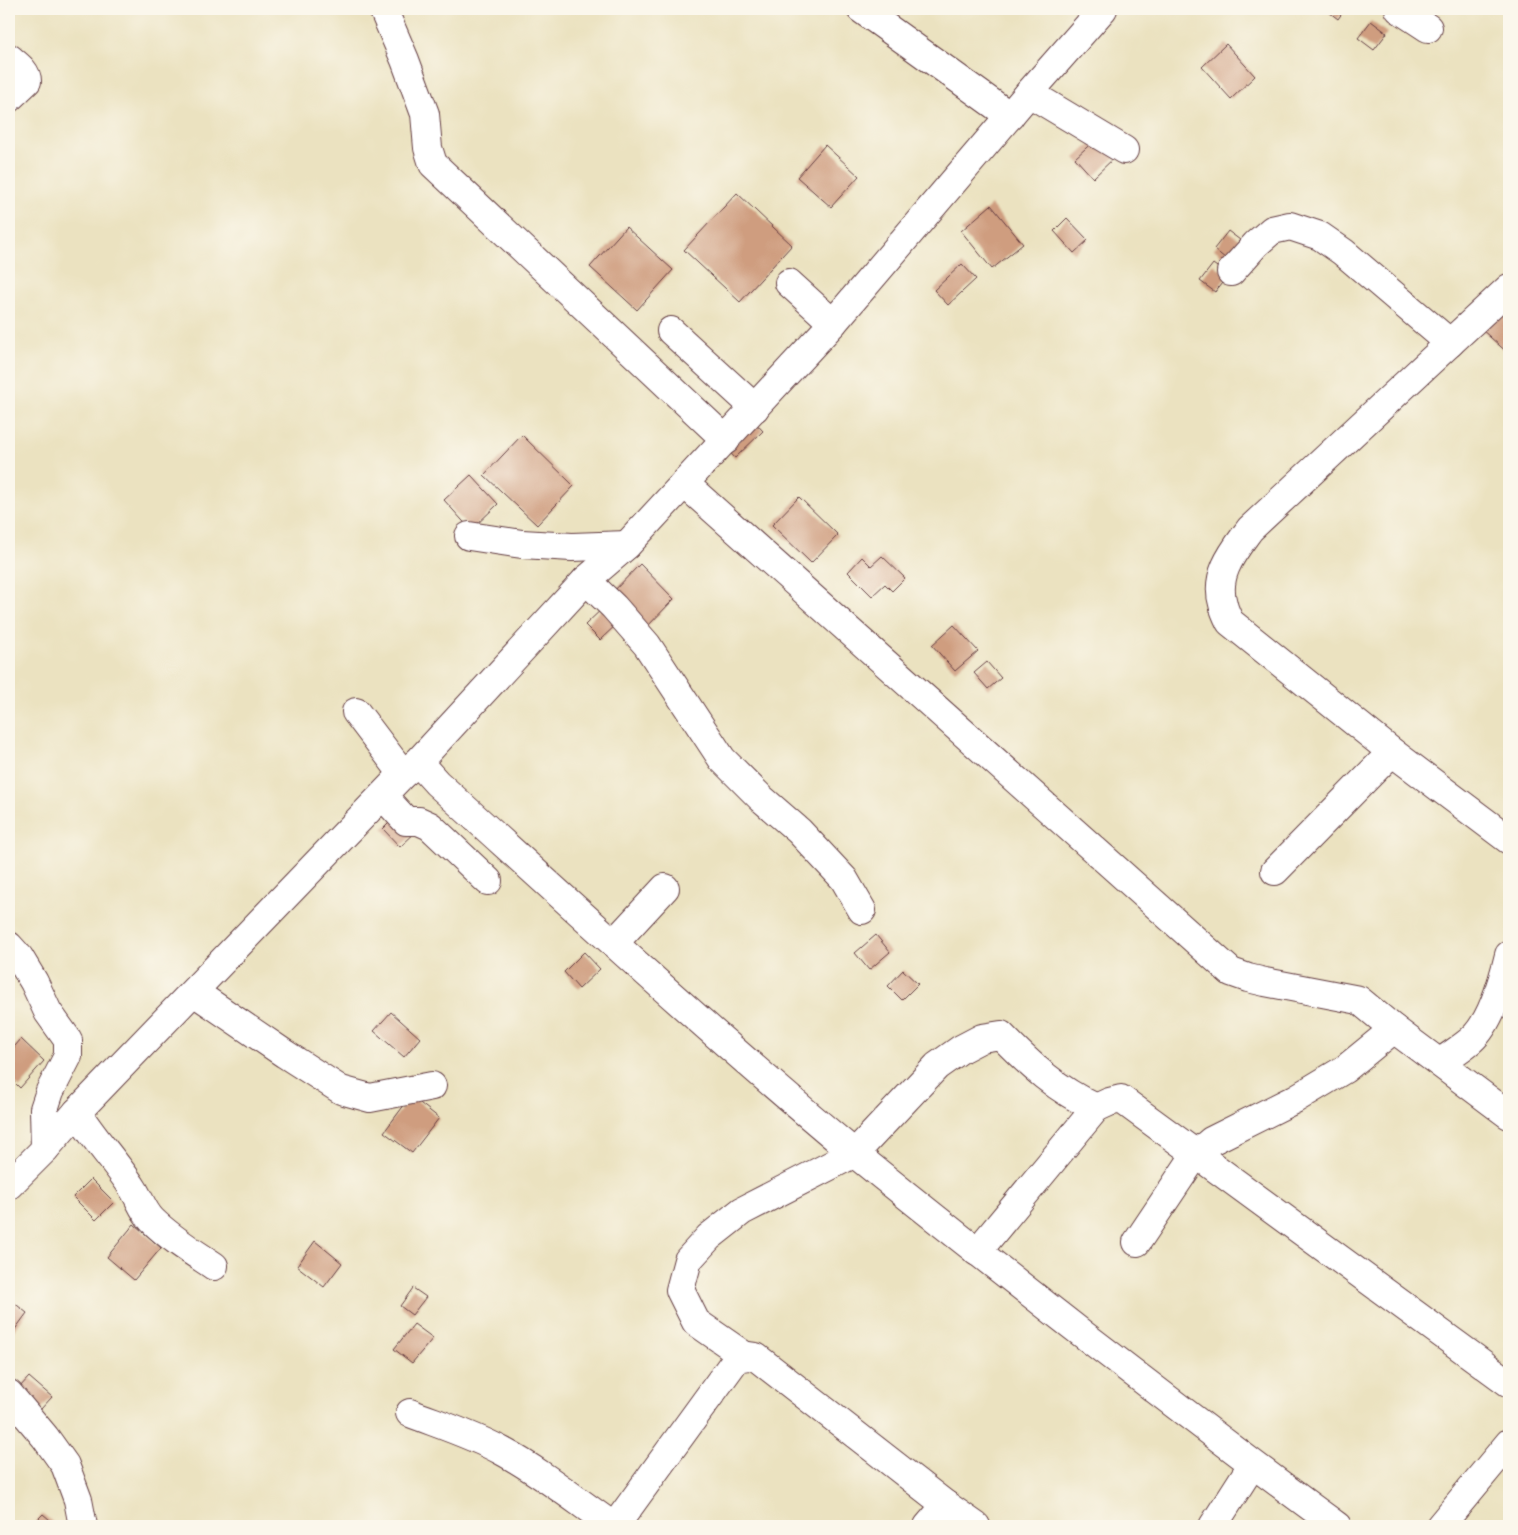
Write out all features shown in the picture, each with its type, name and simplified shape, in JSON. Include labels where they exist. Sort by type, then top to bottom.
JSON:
[{"type":"street","points":[[383,9],[425,114],[428,148],[433,164],[726,440]]},
{"type":"street","points":[[861,9],[1010,116]]},
{"type":"street","points":[[9,1185],[77,1112],[411,768],[586,580],[628,545],[726,440],[833,323],[1103,9]]},
{"type":"street","points":[[1400,9],[1428,28]]},
{"type":"street","points":[[9,58],[25,73],[27,78],[27,81],[9,98]]},
{"type":"street","points":[[1029,93],[1124,150]]},
{"type":"street","points":[[1231,272],[1256,244],[1272,230],[1290,226],[1320,236],[1343,252],[1450,342]]},
{"type":"street","points":[[789,283],[833,323]]},
{"type":"street","points":[[1509,288],[1250,529],[1226,564],[1221,584],[1222,602],[1230,622],[1392,752],[1509,840]]},
{"type":"street","points":[[671,331],[755,408]]},
{"type":"street","points":[[685,484],[1231,972],[1265,982],[1359,1000],[1394,1029],[1509,1115]]},
{"type":"street","points":[[469,536],[522,544],[572,548],[628,545]]},
{"type":"street","points":[[586,580],[614,607],[647,645],[722,759],[761,798],[799,831],[844,879],[862,910]]},
{"type":"street","points":[[356,712],[411,768],[437,784],[766,1078],[855,1154],[977,1252],[1252,1465],[1337,1526]]},
{"type":"street","points":[[1275,871],[1392,752]]},
{"type":"street","points":[[383,796],[406,821],[419,821],[430,826],[488,880]]},
{"type":"street","points":[[614,943],[665,888]]},
{"type":"street","points":[[9,946],[19,957],[34,982],[48,1012],[68,1040],[68,1056],[50,1091],[44,1108],[45,1148]]},
{"type":"street","points":[[1440,1063],[1472,1040],[1479,1032],[1495,1003],[1509,955]]},
{"type":"street","points":[[194,992],[342,1090],[370,1098],[432,1086]]},
{"type":"street","points":[[1137,1242],[1196,1154],[1210,1141],[1295,1099],[1345,1069],[1394,1029]]},
{"type":"street","points":[[745,1356],[696,1322],[680,1290],[688,1260],[708,1237],[742,1211],[855,1154],[937,1066],[961,1049],[982,1038],[1001,1035],[1053,1084],[1073,1097],[1096,1108]]},
{"type":"street","points":[[977,1252],[1096,1108],[1121,1099],[1509,1383]]},
{"type":"street","points":[[77,1112],[87,1128],[112,1158],[150,1218],[173,1238],[214,1266]]},
{"type":"street","points":[[410,1413],[502,1450],[526,1464],[614,1526],[737,1358],[756,1356],[946,1505],[976,1526]]},
{"type":"street","points":[[9,1394],[45,1437],[65,1465],[78,1500],[83,1526]]},
{"type":"street","points":[[1440,1526],[1509,1444]]},
{"type":"street","points":[[1213,1526],[1252,1465]]},
{"type":"street","points":[[928,1526],[946,1505]]},
{"type":"building","points":[[1325,9],[1345,9],[1338,19]]},
{"type":"building","points":[[1371,21],[1387,33],[1374,50],[1358,38]]},
{"type":"building","points":[[1226,44],[1255,76],[1231,99],[1202,67]]},
{"type":"building","points":[[1097,138],[1115,157],[1093,178],[1075,158]]},
{"type":"building","points":[[825,145],[859,176],[831,207],[797,177]]},
{"type":"building","points":[[737,193],[792,245],[740,302],[684,250]]},
{"type":"building","points":[[991,205],[1023,244],[992,269],[961,231]]},
{"type":"building","points":[[1067,218],[1088,240],[1074,253],[1054,231]]},
{"type":"building","points":[[626,227],[673,270],[637,310],[590,267]]},
{"type":"building","points":[[1228,231],[1240,240],[1226,259],[1214,249]]},
{"type":"building","points":[[962,264],[976,279],[948,305],[934,290]]},
{"type":"building","points":[[1213,264],[1228,275],[1215,292],[1200,281]]},
{"type":"building","points":[[1509,296],[1509,354],[1481,329]]},
{"type":"building","points":[[751,418],[763,431],[735,458],[723,445]]},
{"type":"building","points":[[522,435],[574,486],[537,525],[484,475]]},
{"type":"building","points":[[471,475],[498,504],[471,530],[444,500]]},
{"type":"building","points":[[799,497],[838,535],[811,563],[772,525]]},
{"type":"building","points":[[882,556],[905,578],[892,591],[885,584],[872,596],[848,572],[862,557],[871,566]]},
{"type":"building","points":[[640,564],[674,599],[643,631],[609,596]]},
{"type":"building","points":[[605,606],[619,622],[600,640],[585,625]]},
{"type":"building","points":[[954,625],[978,651],[955,671],[932,645]]},
{"type":"building","points":[[987,662],[1001,678],[988,689],[974,673]]},
{"type":"building","points":[[402,810],[419,829],[400,847],[383,829]]},
{"type":"building","points":[[876,935],[890,952],[869,970],[855,953]]},
{"type":"building","points":[[584,952],[600,969],[579,989],[564,972]]},
{"type":"building","points":[[903,970],[918,984],[902,1000],[888,986]]},
{"type":"building","points":[[391,1012],[420,1038],[404,1057],[374,1031]]},
{"type":"building","points":[[21,1039],[44,1061],[20,1088],[9,1077],[9,1053]]},
{"type":"building","points":[[411,1096],[439,1118],[412,1153],[384,1132]]},
{"type":"building","points":[[91,1179],[114,1202],[96,1220],[73,1197]]},
{"type":"building","points":[[134,1224],[161,1248],[134,1280],[107,1257]]},
{"type":"building","points":[[315,1241],[342,1263],[324,1287],[297,1266]]},
{"type":"building","points":[[413,1288],[426,1297],[412,1315],[400,1306]]},
{"type":"building","points":[[13,1302],[27,1313],[13,1332],[9,1329],[9,1308]]},
{"type":"building","points":[[414,1324],[433,1338],[412,1363],[394,1349]]},
{"type":"building","points":[[29,1377],[52,1397],[29,1422],[9,1399]]},
{"type":"building","points":[[43,1514],[57,1526],[31,1526]]}]
